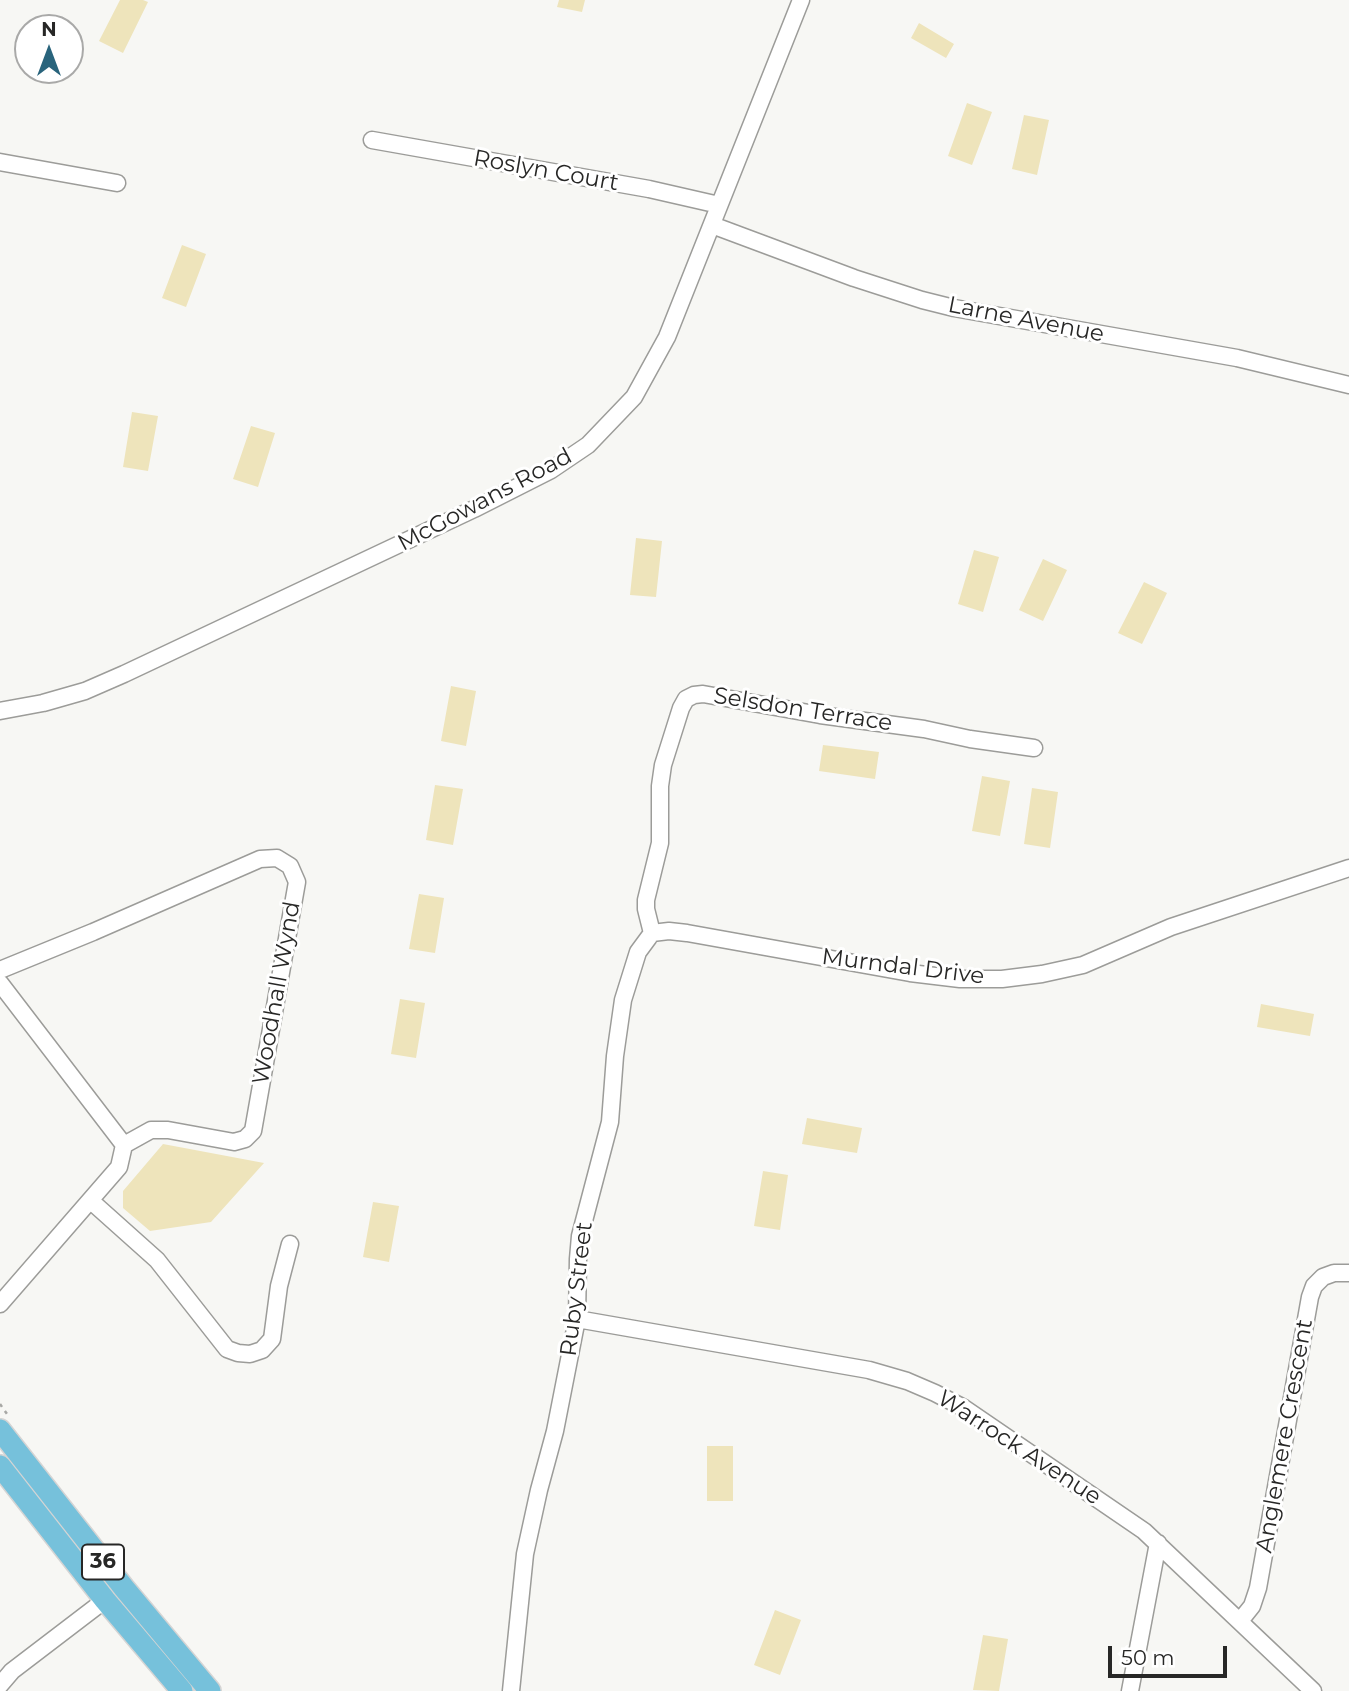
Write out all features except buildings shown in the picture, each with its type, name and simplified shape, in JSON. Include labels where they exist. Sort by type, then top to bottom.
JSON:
[{"type":"main road","name":"36","points":[[0,1430],[124,1588],[210,1691]]},
{"type":"main road","name":"36","points":[[0,1466],[105,1601],[182,1691]]},
{"type":"main road","points":[[105,1601],[124,1588]]},
{"type":"street","name":"McGowans Road","points":[[0,711],[85,691],[124,674],[485,504],[551,470],[588,445],[634,397],[654,363],[801,0]]},
{"type":"street","name":"Roslyn Court","points":[[372,140],[649,189],[719,205]]},
{"type":"street","points":[[0,162],[117,183]]},
{"type":"street","name":"Larne Avenue","points":[[712,225],[854,278],[922,300],[1237,358],[1349,385]]},
{"type":"street","name":"Selsdon Terrace","points":[[652,933],[646,900],[660,843],[660,786],[663,765],[681,708],[686,699],[694,695],[703,694],[1034,748]]},
{"type":"street","name":"Woodhall Wynd","points":[[0,970],[260,859],[277,858],[290,866],[297,882],[253,1131],[245,1139],[234,1142],[168,1130],[151,1130],[124,1145]]},
{"type":"street","name":"Murndal Drive","points":[[652,933],[669,930],[911,973],[960,979],[1002,979],[1083,965],[1171,927],[1349,868]]},
{"type":"street","name":"Ruby Street","points":[[511,1691],[525,1554],[538,1490],[561,1404],[577,1319],[580,1236],[610,1122],[622,1000],[638,952],[652,933]]},
{"type":"street","points":[[0,983],[124,1145],[120,1167],[0,1304]]},
{"type":"street","points":[[91,1201],[157,1260],[228,1349],[238,1353],[250,1354],[262,1350],[272,1339],[279,1286],[290,1244]]},
{"type":"street","name":"Anglemere Crescent","points":[[1240,1622],[1252,1606],[1258,1588],[1310,1297],[1314,1286],[1323,1277],[1335,1273],[1349,1273]]},
{"type":"street","name":"Warrock Avenue","points":[[577,1319],[869,1370],[907,1381],[964,1408],[1103,1502],[1158,1543],[1313,1691]]},
{"type":"street","points":[[1130,1691],[1158,1543]]},
{"type":"street","points":[[0,1685],[12,1671],[105,1601]]},
{"type":"shaded area","points":[[120,0],[148,2],[123,53],[99,41]]},
{"type":"shaded area","points":[[559,0],[585,0],[582,12],[557,7]]},
{"type":"shaded area","points":[[919,23],[954,44],[946,58],[911,38]]},
{"type":"shaded area","points":[[967,103],[992,112],[972,165],[948,156]]},
{"type":"shaded area","points":[[1024,115],[1049,120],[1037,175],[1012,169]]},
{"type":"shaded area","points":[[182,245],[206,254],[186,307],[162,298]]},
{"type":"shaded area","points":[[132,412],[158,416],[148,471],[123,467]]},
{"type":"shaded area","points":[[251,426],[275,433],[258,487],[233,479]]},
{"type":"shaded area","points":[[636,538],[662,541],[656,597],[630,595]]},
{"type":"shaded area","points":[[974,550],[999,557],[983,612],[958,604]]},
{"type":"shaded area","points":[[1043,559],[1067,570],[1043,621],[1019,610]]},
{"type":"shaded area","points":[[1144,582],[1167,593],[1142,644],[1118,633]]},
{"type":"shaded area","points":[[451,686],[476,691],[466,746],[441,741]]},
{"type":"shaded area","points":[[823,745],[879,752],[875,779],[819,771]]},
{"type":"shaded area","points":[[982,776],[1010,781],[1000,836],[972,831]]},
{"type":"shaded area","points":[[435,785],[463,789],[453,845],[426,840]]},
{"type":"shaded area","points":[[1032,788],[1058,792],[1050,848],[1024,844]]},
{"type":"shaded area","points":[[419,894],[444,898],[435,953],[409,949]]},
{"type":"shaded area","points":[[400,999],[425,1003],[416,1058],[391,1054]]},
{"type":"shaded area","points":[[1261,1004],[1314,1014],[1310,1036],[1257,1027]]},
{"type":"shaded area","points":[[807,1118],[862,1128],[857,1153],[802,1144]]},
{"type":"shaded area","points":[[163,1144],[264,1163],[211,1222],[150,1231],[123,1208],[123,1191]]},
{"type":"shaded area","points":[[763,1171],[788,1175],[780,1230],[754,1226]]},
{"type":"shaded area","points":[[373,1202],[399,1206],[389,1262],[363,1257]]},
{"type":"shaded area","points":[[707,1446],[733,1446],[733,1501],[707,1501]]},
{"type":"shaded area","points":[[775,1610],[801,1620],[780,1675],[754,1665]]},
{"type":"shaded area","points":[[983,1635],[1008,1639],[999,1691],[973,1690]]}]
